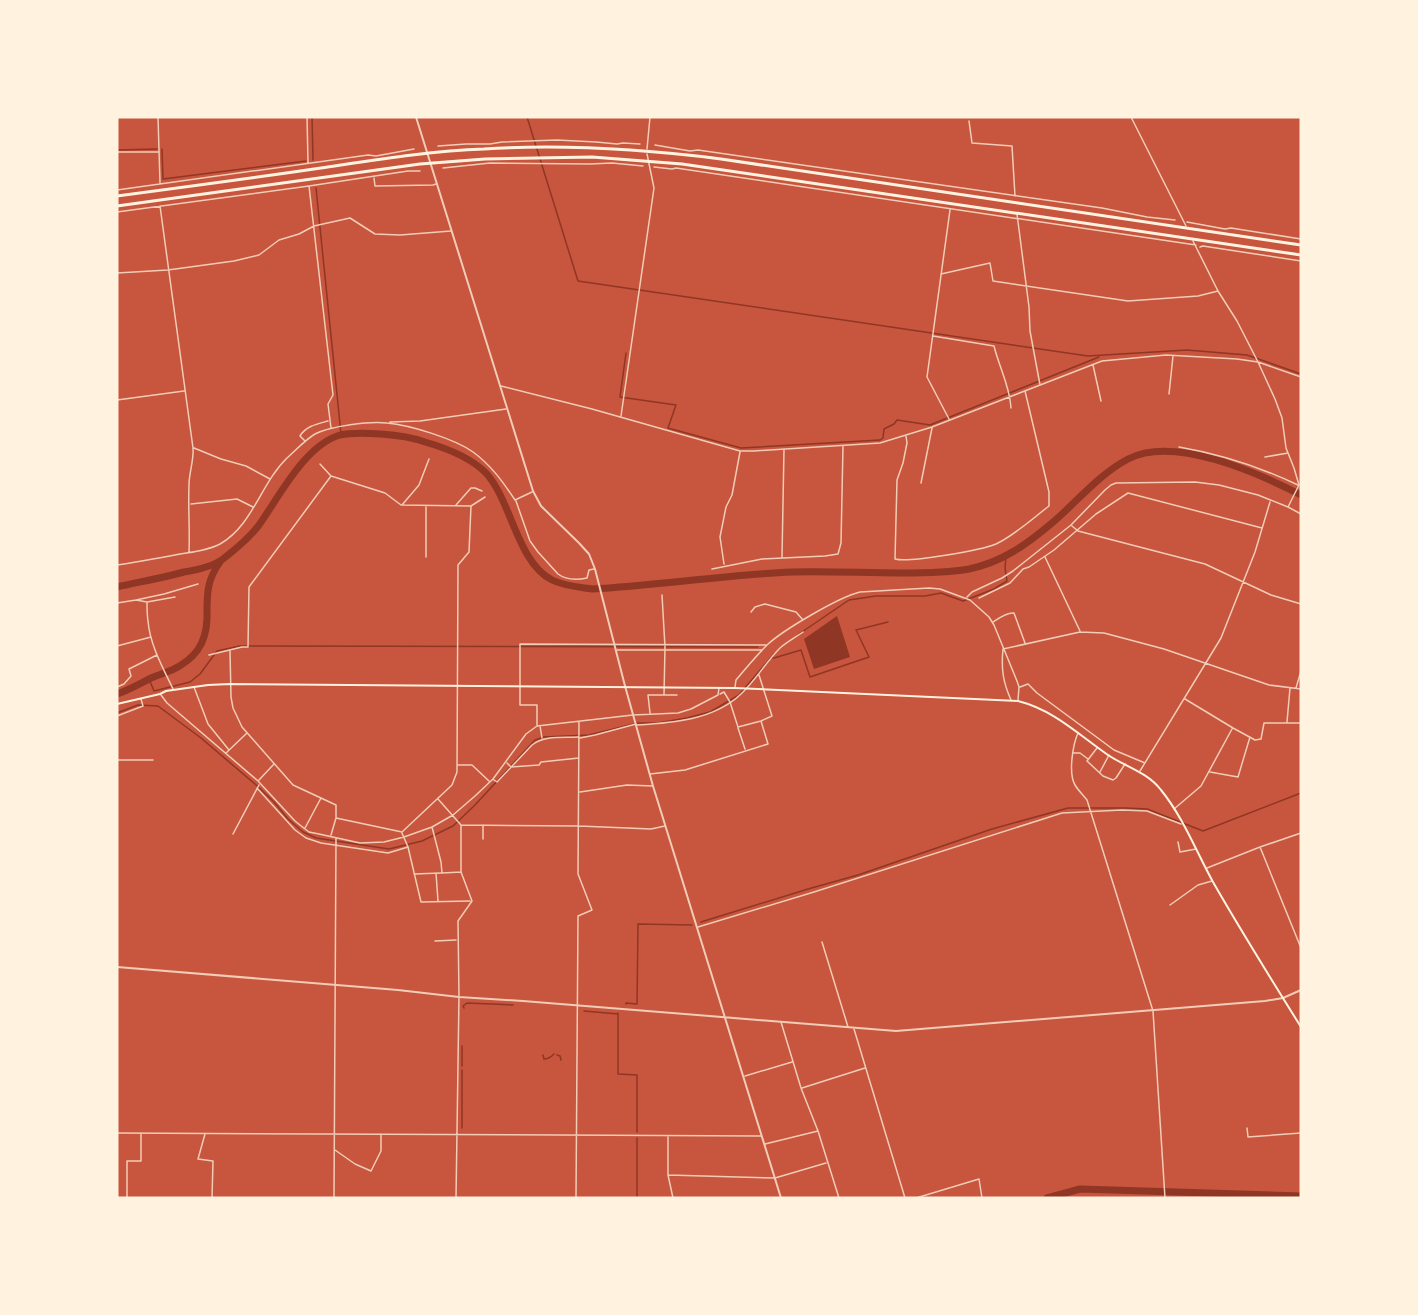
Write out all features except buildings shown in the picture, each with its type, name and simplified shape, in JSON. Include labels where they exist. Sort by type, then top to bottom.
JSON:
[{"type":"highway","points":[[117,196],[382,157],[482,147],[610,146],[647,151],[683,152],[1301,245]]},
{"type":"highway","points":[[117,206],[402,170],[430,164],[485,159],[612,158],[682,164],[1192,239],[1225,247],[1301,255]]},
{"type":"main road","points":[[117,704],[173,690],[230,684],[747,688],[1011,700],[1031,704],[1078,732],[1109,755],[1140,771],[1155,783],[1174,809],[1212,881],[1301,1027]]},
{"type":"street","points":[[159,117],[160,184]]},
{"type":"street","points":[[307,117],[308,164]]},
{"type":"street","points":[[416,117],[533,491],[541,506],[589,554],[596,570],[615,650],[653,786],[781,1198]]},
{"type":"street","points":[[621,417],[654,188],[647,151],[650,117]]},
{"type":"street","points":[[1131,117],[1187,228]]},
{"type":"street","points":[[969,121],[972,143],[1012,146],[1015,196]]},
{"type":"street","points":[[610,146],[623,143],[640,144]]},
{"type":"street","points":[[438,146],[466,144],[482,147]]},
{"type":"street","points":[[655,145],[683,152],[709,151],[1175,220]]},
{"type":"street","points":[[117,190],[368,155],[382,157],[414,149]]},
{"type":"street","points":[[117,152],[159,152]]},
{"type":"street","points":[[612,158],[612,163]]},
{"type":"street","points":[[485,159],[485,164]]},
{"type":"street","points":[[442,168],[485,164],[612,163],[643,166]]},
{"type":"street","points":[[681,169],[682,164]]},
{"type":"street","points":[[654,167],[681,169],[1196,245]]},
{"type":"street","points":[[117,212],[374,177],[402,170],[420,171]]},
{"type":"street","points":[[374,177],[375,186],[436,184]]},
{"type":"street","points":[[309,186],[333,395],[328,404],[331,429]]},
{"type":"street","points":[[165,200],[166,205]]},
{"type":"street","points":[[160,206],[194,458],[189,479],[189,553]]},
{"type":"street","points":[[950,210],[927,377],[950,420]]},
{"type":"street","points":[[1017,213],[1030,331],[1040,385]]},
{"type":"street","points":[[117,273],[168,270],[234,261],[259,255],[279,240],[299,234],[314,226],[350,218],[375,234],[400,235],[451,231]]},
{"type":"street","points":[[1150,223],[1151,218]]},
{"type":"street","points":[[1187,222],[1301,239]]},
{"type":"street","points":[[1216,227],[1216,233]]},
{"type":"street","points":[[1192,239],[1258,362],[1282,418],[1288,453],[1299,485],[1288,507]]},
{"type":"street","points":[[1200,248],[1203,246],[1225,247],[1301,261]]},
{"type":"street","points":[[941,274],[990,262],[993,281],[1128,301],[1198,296],[1218,291]]},
{"type":"street","points":[[932,336],[994,345],[1011,397],[1011,408]]},
{"type":"street","points":[[500,386],[592,409],[740,451],[880,442],[932,427],[1102,361],[1173,355],[1237,359],[1258,362],[1301,377]]},
{"type":"street","points":[[1169,394],[1173,355]]},
{"type":"street","points":[[1093,364],[1101,401]]},
{"type":"street","points":[[117,400],[185,391]]},
{"type":"street","points":[[906,435],[907,443],[903,464],[897,480],[895,559],[924,558],[996,544],[1049,506],[1048,492],[1025,391]]},
{"type":"street","points":[[117,565],[189,553],[221,543],[237,529],[254,508],[285,460],[314,435],[357,424],[420,421],[506,409]]},
{"type":"street","points":[[305,441],[300,436],[303,431],[329,421]]},
{"type":"street","points":[[386,423],[436,435],[470,450],[494,470],[515,500],[530,541],[558,574],[562,577],[583,579],[587,578],[589,570],[596,570]]},
{"type":"street","points":[[921,483],[932,427]]},
{"type":"street","points":[[712,569],[762,559],[838,554],[841,543],[843,446]]},
{"type":"street","points":[[1179,447],[1245,463],[1299,485]]},
{"type":"street","points":[[193,448],[246,466],[271,480]]},
{"type":"street","points":[[782,558],[784,449]]},
{"type":"street","points":[[724,564],[720,537],[726,507],[732,495],[740,451]]},
{"type":"street","points":[[1265,457],[1288,453]]},
{"type":"street","points":[[401,505],[419,485],[429,459]]},
{"type":"street","points":[[320,464],[331,476],[385,493],[401,505],[471,506],[485,497]]},
{"type":"street","points":[[209,656],[248,647],[249,587],[331,476]]},
{"type":"street","points":[[966,598],[972,592],[1007,575],[1071,525],[1105,490],[1116,483],[1207,483],[1258,495],[1301,514]]},
{"type":"street","points":[[455,506],[471,488],[482,491]]},
{"type":"street","points":[[515,500],[533,491]]},
{"type":"street","points":[[979,598],[1010,583],[1023,569],[1045,557],[1096,514],[1128,494],[1262,528]]},
{"type":"street","points":[[189,504],[237,499],[254,508]]},
{"type":"street","points":[[1140,771],[1221,638],[1244,583],[1270,501]]},
{"type":"street","points":[[426,506],[426,557]]},
{"type":"street","points":[[402,832],[452,785],[457,772],[458,565],[470,552],[471,506]]},
{"type":"street","points":[[1071,525],[1078,531],[1205,564],[1271,595],[1300,604],[1301,600]]},
{"type":"street","points":[[1045,557],[1080,632]]},
{"type":"street","points":[[117,603],[164,594],[198,584]]},
{"type":"street","points":[[735,688],[736,680],[767,645],[803,620],[850,594],[929,588],[940,589],[966,598],[979,607],[992,622],[1019,687],[1018,701]]},
{"type":"street","points":[[662,595],[665,650],[664,695]]},
{"type":"street","points":[[136,600],[147,602],[175,597]]},
{"type":"street","points":[[147,602],[148,623],[157,655],[173,690]]},
{"type":"street","points":[[751,612],[755,607],[765,604],[796,612],[803,620]]},
{"type":"street","points":[[992,622],[1014,613],[1026,644]]},
{"type":"street","points":[[493,779],[497,782],[535,743],[542,739],[594,735],[635,723],[668,723],[700,717],[714,711],[739,696],[781,648],[803,632]]},
{"type":"street","points":[[1003,649],[1080,632],[1104,633],[1164,649],[1269,685],[1301,688]]},
{"type":"street","points":[[117,646],[152,637]]},
{"type":"street","points":[[537,726],[537,705],[520,705],[520,644],[767,645]]},
{"type":"street","points":[[1003,649],[1002,669],[1011,700]]},
{"type":"street","points":[[230,650],[233,708],[242,727],[294,784],[336,805],[336,818],[330,837]]},
{"type":"street","points":[[615,650],[763,650]]},
{"type":"street","points":[[117,687],[124,684],[131,676],[129,669],[157,655]]},
{"type":"street","points":[[1296,688],[1301,671]]},
{"type":"street","points":[[738,727],[772,716],[758,674]]},
{"type":"street","points":[[1019,687],[1028,684],[1102,742],[1114,750],[1145,763]]},
{"type":"street","points":[[194,687],[208,724],[229,750]]},
{"type":"street","points":[[718,695],[719,688]]},
{"type":"street","points":[[1287,723],[1290,688]]},
{"type":"street","points":[[160,694],[166,703],[259,782],[304,829],[360,843],[384,842],[404,837],[432,827],[453,815],[493,779],[526,734],[537,726],[633,715],[668,714],[691,709],[724,692],[730,702],[745,751]]},
{"type":"street","points":[[650,715],[648,695],[677,695]]},
{"type":"street","points":[[117,716],[143,706],[141,698]]},
{"type":"street","points":[[1184,699],[1256,740],[1261,739],[1264,723],[1301,723]]},
{"type":"street","points":[[576,1198],[578,916],[592,910],[578,874],[579,721]]},
{"type":"street","points":[[650,774],[685,770],[768,744],[761,721]]},
{"type":"street","points":[[540,726],[542,739]]},
{"type":"street","points":[[1174,809],[1201,786],[1233,728]]},
{"type":"street","points":[[1078,732],[1074,742],[1072,778],[1087,800],[1153,1011],[1165,1197]]},
{"type":"street","points":[[225,753],[247,733]]},
{"type":"street","points":[[1209,771],[1238,777],[1250,737]]},
{"type":"street","points":[[1088,759],[1098,747]]},
{"type":"street","points":[[1073,753],[1080,753],[1100,773],[1113,780],[1125,764]]},
{"type":"street","points":[[1100,773],[1109,755]]},
{"type":"street","points":[[506,762],[511,767],[579,758]]},
{"type":"street","points":[[117,760],[153,760]]},
{"type":"street","points":[[233,834],[259,782],[275,764]]},
{"type":"street","points":[[457,765],[472,765],[490,782]]},
{"type":"street","points":[[579,792],[627,785],[653,786]]},
{"type":"street","points":[[257,788],[295,830],[306,838],[321,843],[388,853],[408,847]]},
{"type":"street","points":[[304,829],[321,798]]},
{"type":"street","points":[[437,799],[461,825],[461,873],[472,901]]},
{"type":"street","points":[[698,927],[1062,813],[1147,811],[1178,823],[1181,822]]},
{"type":"street","points":[[336,818],[402,832]]},
{"type":"street","points":[[461,825],[651,829],[666,826]]},
{"type":"street","points":[[483,825],[483,839]]},
{"type":"street","points":[[432,827],[442,873]]},
{"type":"street","points":[[306,838],[309,832]]},
{"type":"street","points":[[402,832],[408,847],[421,902],[472,901]]},
{"type":"street","points":[[1206,868],[1301,833]]},
{"type":"street","points":[[334,1198],[336,838]]},
{"type":"street","points":[[1178,842],[1180,852],[1196,849]]},
{"type":"street","points":[[1260,847],[1301,948]]},
{"type":"street","points":[[436,873],[438,902]]},
{"type":"street","points":[[414,874],[461,873]]},
{"type":"street","points":[[1170,905],[1198,885],[1212,881]]},
{"type":"street","points":[[456,1198],[458,921],[472,901]]},
{"type":"street","points":[[435,941],[458,940]]},
{"type":"street","points":[[822,942],[848,1027]]},
{"type":"street","points":[[117,968],[896,1031],[1265,1002],[1283,998],[1301,990]]},
{"type":"street","points":[[781,1022],[839,1198]]},
{"type":"street","points":[[854,1027],[905,1198]]},
{"type":"street","points":[[744,1077],[793,1062]]},
{"type":"street","points":[[801,1088],[866,1068]]},
{"type":"street","points":[[1247,1128],[1248,1137],[1301,1133]]},
{"type":"street","points":[[764,1144],[818,1131]]},
{"type":"street","points":[[117,1133],[762,1136]]},
{"type":"street","points":[[127,1198],[126,1161],[141,1161],[141,1133]]},
{"type":"street","points":[[206,1133],[198,1159],[213,1161],[212,1198]]},
{"type":"street","points":[[334,1150],[371,1172],[381,1151],[381,1134]]},
{"type":"street","points":[[668,1136],[668,1175],[673,1198]]},
{"type":"street","points":[[668,1175],[775,1178],[828,1162]]},
{"type":"street","points":[[916,1198],[979,1179],[982,1198]]},
{"type":"shaded area","points":[[837,616],[850,657],[814,669],[804,639]]},
{"type":"waterway","points":[[312,117],[313,160]]},
{"type":"waterway","points":[[527,117],[578,281],[1088,356],[1187,350],[1247,355],[1301,374]]},
{"type":"waterway","points":[[117,150],[157,149]]},
{"type":"waterway","points":[[162,149],[163,179],[306,161]]},
{"type":"waterway","points":[[316,188],[341,434]]},
{"type":"waterway","points":[[626,353],[620,397],[676,405],[668,428],[741,448],[880,440],[883,438],[884,429],[897,420],[930,425],[1099,357]]},
{"type":"waterway","points":[[117,587],[199,569],[223,559],[255,530],[294,473],[315,449],[340,435],[350,433],[403,436],[433,444],[473,462],[495,485],[523,546],[540,571],[557,582],[592,589],[792,572],[918,573],[969,569],[992,562],[1023,545],[1052,523],[1117,465],[1147,453],[1168,451],[1216,460],[1301,495]]},
{"type":"waterway","points":[[799,634],[849,600],[876,596],[925,596],[941,593],[963,601],[994,589],[1007,581],[1006,556]]},
{"type":"waterway","points":[[117,694],[180,666],[198,650],[206,628],[210,582],[220,562]]},
{"type":"waterway","points":[[771,658],[801,650],[810,677],[869,657],[856,630],[888,622]]},
{"type":"waterway","points":[[149,679],[154,691],[190,682],[200,674],[217,651],[240,646],[758,647]]},
{"type":"waterway","points":[[117,713],[138,705],[158,706],[201,738],[255,784],[303,832],[316,838],[389,849],[422,841],[453,826],[535,740],[544,737],[589,735],[638,723],[657,723],[710,712],[739,695],[774,654]]},
{"type":"waterway","points":[[701,922],[858,875],[992,829],[1068,808],[1147,809],[1203,831],[1301,793]]},
{"type":"waterway","points":[[626,1004],[637,1004],[638,924],[692,925]]},
{"type":"waterway","points":[[464,1008],[463,1006],[467,1003],[513,1005]]},
{"type":"waterway","points":[[584,1011],[618,1014]]},
{"type":"waterway","points":[[618,1013],[618,1074],[637,1075],[637,1132]]},
{"type":"waterway","points":[[462,1046],[462,1066]]},
{"type":"waterway","points":[[543,1055],[545,1059],[554,1054]]},
{"type":"waterway","points":[[557,1055],[561,1060]]},
{"type":"waterway","points":[[462,1070],[462,1128]]},
{"type":"waterway","points":[[637,1138],[637,1198]]},
{"type":"waterway","points":[[1047,1198],[1080,1189],[1301,1196]]}]
